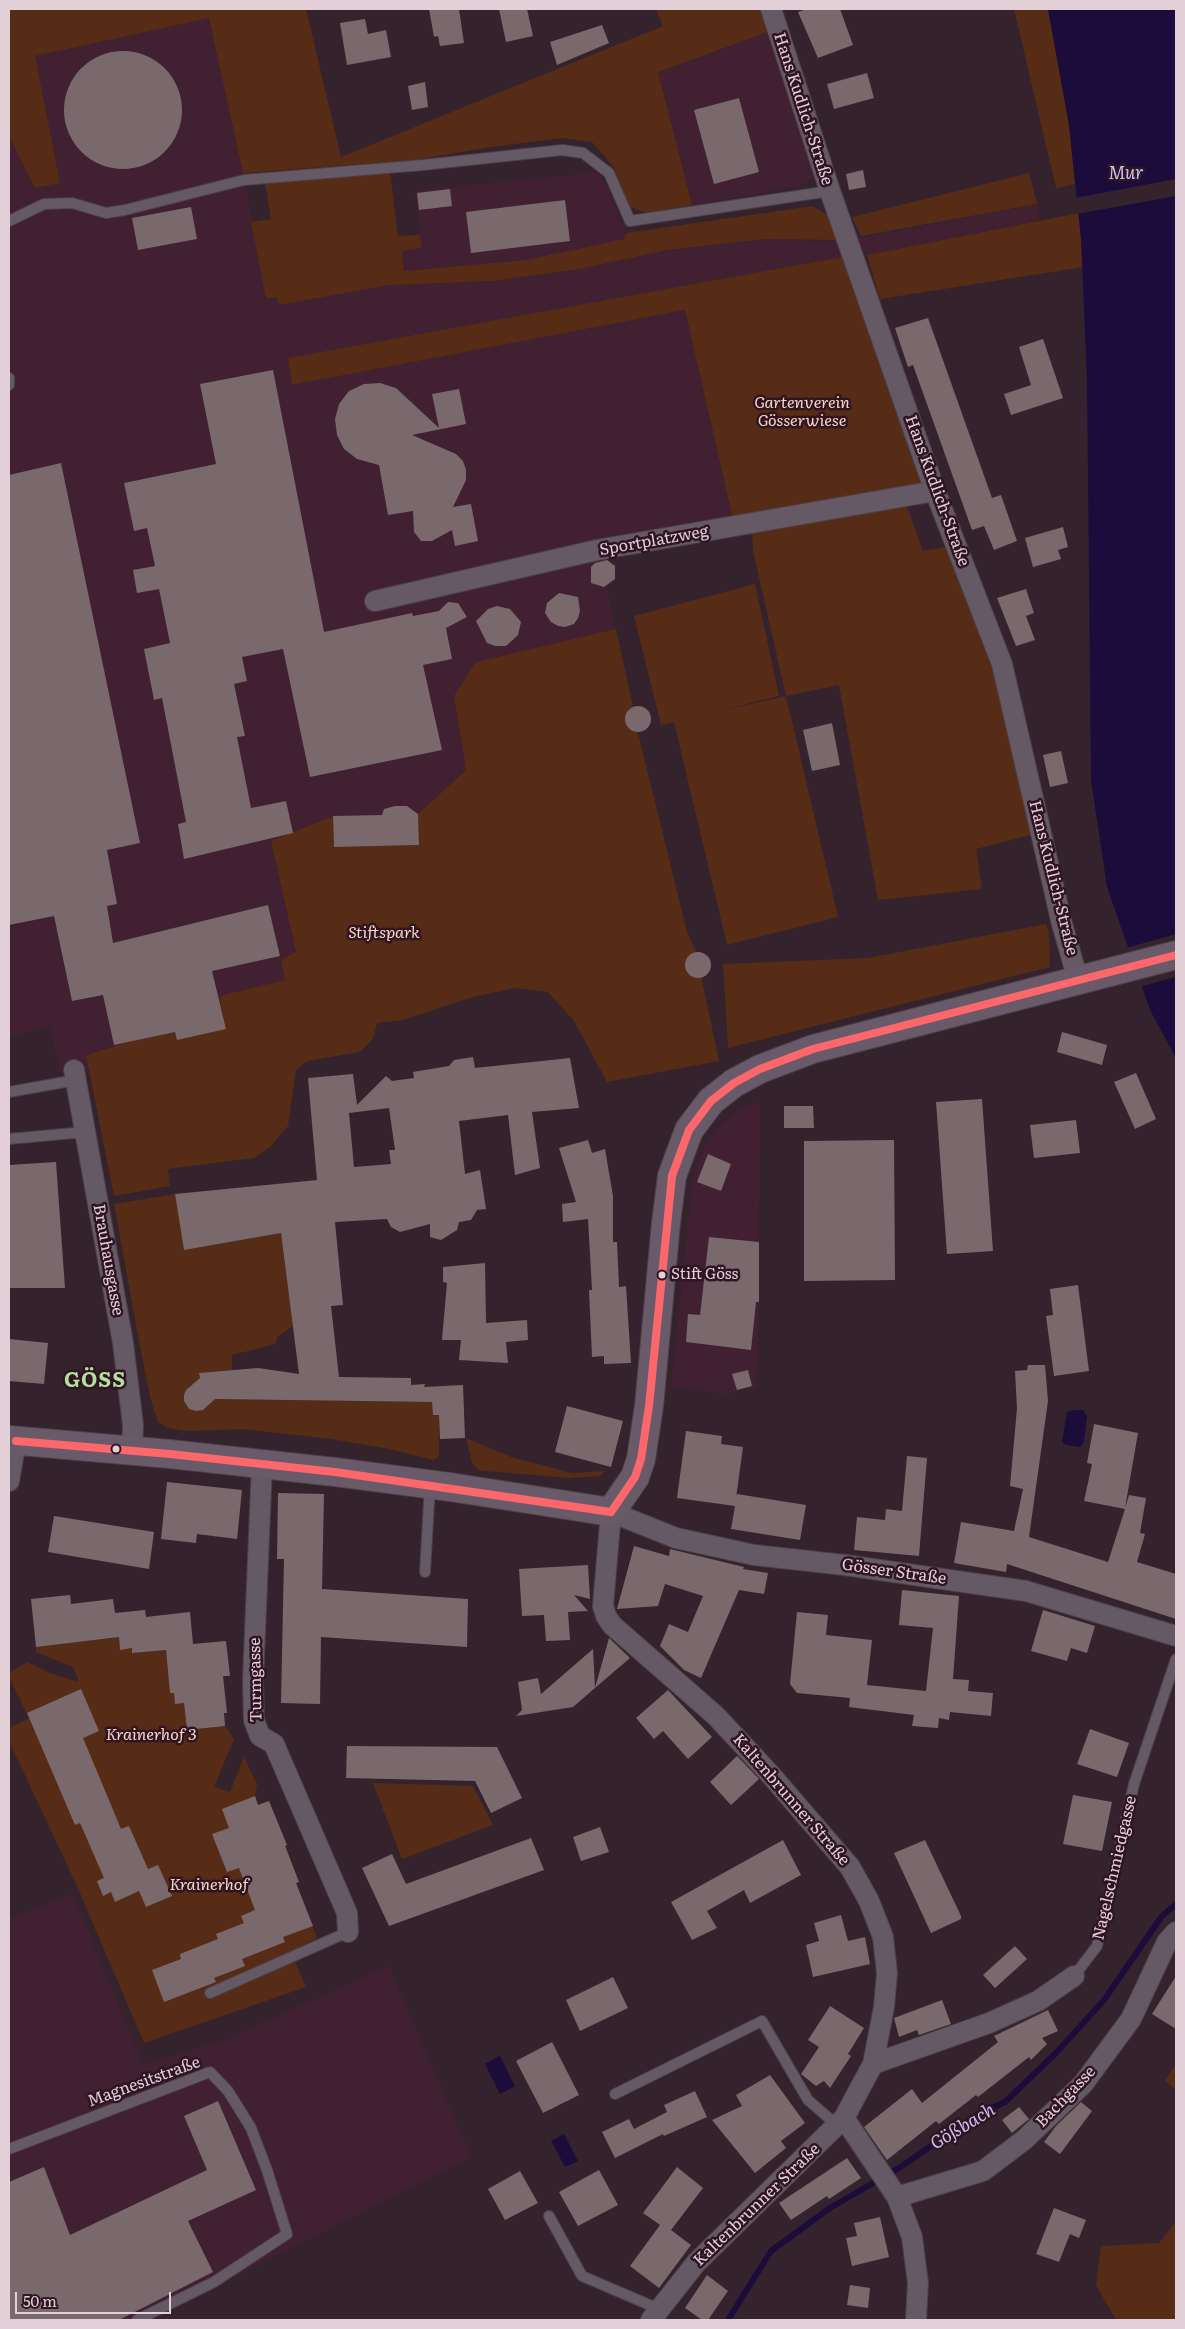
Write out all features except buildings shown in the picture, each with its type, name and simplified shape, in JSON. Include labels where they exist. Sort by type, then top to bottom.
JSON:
[{"type":"main road","points":[[12,1440],[262,1464],[430,1484],[611,1512],[635,1477],[641,1459],[649,1406],[672,1176],[690,1130],[711,1101],[734,1083],[760,1069],[813,1049],[1176,955]]},
{"type":"street","name":"Hans Kudlich-Straße","points":[[772,9],[830,191],[935,491],[1002,664],[1060,915],[1078,980]]},
{"type":"street","name":"Sportplatzweg","points":[[375,601],[597,550],[935,491]]},
{"type":"street","name":"Brauhausgasse","points":[[75,1075],[123,1343],[133,1425],[132,1451]]},
{"type":"street","points":[[9,1481],[12,1440]]},
{"type":"street","name":"Turmgasse","points":[[262,1464],[254,1671],[254,1720],[260,1736],[274,1744],[347,1913],[348,1932]]},
{"type":"street","name":"Gösser Straße","points":[[611,1512],[676,1538],[754,1555],[845,1565],[1026,1591],[1176,1636]]},
{"type":"street","name":"Kaltenbrunner Straße","points":[[611,1512],[603,1606],[606,1616],[612,1625],[716,1716],[770,1774],[850,1867],[869,1901],[883,1938],[887,1973],[884,2007],[873,2064],[841,2122],[696,2263],[655,2315]]},
{"type":"street","name":"Bachgasse","points":[[895,2193],[982,2171],[1030,2134],[1083,2084],[1131,2019],[1167,1942],[1176,1932]]},
{"type":"street","name":"Nagelschmiedgasse","points":[[873,2064],[989,2023],[1038,2001],[1074,1976]]},
{"type":"street","points":[[841,2122],[873,2159],[895,2193],[912,2237],[918,2283],[916,2320]]},
{"type":"lane","points":[[9,221],[44,204],[72,203],[106,213],[244,180],[424,165],[562,150],[583,153],[609,173],[630,221],[830,191]]},
{"type":"lane","points":[[9,378],[9,385]]},
{"type":"lane","points":[[9,1092],[75,1075]]},
{"type":"lane","points":[[9,1139],[85,1132]]},
{"type":"lane","points":[[425,1572],[430,1484]]},
{"type":"lane","name":"Nagelschmiedgasse","points":[[1074,1976],[1098,1946],[1134,1784],[1176,1658]]},
{"type":"lane","points":[[210,1993],[348,1932]]},
{"type":"lane","points":[[615,2094],[762,2021],[808,2100],[841,2122]]},
{"type":"lane","name":"Magnesitstraße","points":[[9,2149],[210,2072],[228,2091],[250,2128],[267,2170],[288,2234],[214,2282],[137,2320]]},
{"type":"lane","points":[[550,2216],[582,2276],[655,2315]]},
{"type":"shaded area","points":[[209,17],[243,173],[266,298],[277,298],[279,305],[390,285],[492,281],[580,269],[667,250],[765,239],[838,242],[1037,204],[1040,220],[867,255],[866,251],[842,255],[842,257],[288,358],[292,385],[685,310],[733,519],[596,544],[616,629],[476,662],[454,696],[466,770],[418,814],[407,806],[395,806],[382,815],[333,816],[271,841],[296,952],[286,980],[219,996],[226,1029],[168,1030],[86,1055],[88,1068],[60,1073],[50,1027],[9,1036],[9,136],[35,188],[59,183],[34,56]]},
{"type":"shaded area","points":[[768,32],[814,177],[801,186],[692,205],[658,72]]},
{"type":"shaded area","points":[[600,172],[626,233],[625,239],[526,260],[404,271],[402,251],[422,248],[415,191]]},
{"type":"shaded area","points":[[760,1101],[758,1361],[756,1387],[727,1394],[671,1386],[693,1176],[705,1146],[716,1128],[744,1107]]},
{"type":"shaded area","points":[[73,1894],[143,2065],[225,2040],[389,1966],[471,2157],[148,2320],[9,2320],[9,1919]]},
{"type":"green space","points":[[9,9],[306,9],[341,157],[663,26],[656,9],[761,9],[768,32],[658,72],[692,205],[647,213],[628,206],[614,167],[592,142],[562,138],[491,147],[414,160],[243,173],[209,18],[35,56],[60,183],[35,188],[9,136]]},
{"type":"green space","points":[[1014,9],[1048,9],[1069,125],[1075,184],[1056,188]]},
{"type":"green space","points":[[390,173],[398,236],[420,235],[422,248],[402,251],[404,271],[526,260],[624,239],[626,233],[813,206],[832,218],[837,240],[765,239],[667,250],[580,269],[492,281],[390,285],[279,305],[277,298],[266,298],[251,222],[271,219],[265,182]]},
{"type":"green space","points":[[1029,173],[1037,204],[861,236],[852,217]]},
{"type":"green space","points":[[1079,213],[1083,267],[880,299],[867,255]]},
{"type":"green space","name":"Gartenverein Gösserwiese","points":[[842,257],[921,476],[918,485],[733,519],[685,310],[292,385],[288,358]]},
{"type":"green space","points":[[906,504],[923,551],[946,547],[991,650],[1031,835],[976,849],[982,889],[878,900],[839,685],[786,696],[753,551],[752,531]]},
{"type":"green space","points":[[755,584],[779,696],[711,713],[786,696],[838,917],[727,945],[674,722],[661,725],[634,616]]},
{"type":"green space","name":"Stiftspark","points":[[616,629],[633,707],[628,710],[625,720],[628,728],[638,733],[687,932],[696,952],[719,1061],[607,1082],[574,1021],[548,992],[515,988],[473,997],[403,1020],[377,1023],[373,1039],[360,1052],[307,1061],[296,1070],[288,1126],[270,1147],[254,1158],[168,1169],[170,1186],[114,1196],[86,1055],[168,1030],[226,1029],[219,996],[285,980],[281,960],[296,952],[271,841],[333,816],[334,847],[419,845],[418,814],[466,770],[454,696],[476,662]]},
{"type":"green space","points":[[1046,924],[1049,934],[1050,967],[728,1048],[723,964],[868,958]]},
{"type":"green space","points":[[175,1194],[184,1250],[281,1233],[293,1326],[277,1337],[276,1344],[232,1355],[232,1370],[200,1373],[200,1384],[191,1385],[184,1395],[184,1401],[189,1409],[203,1410],[209,1405],[211,1399],[432,1402],[433,1415],[439,1415],[439,1454],[437,1458],[433,1460],[390,1449],[332,1439],[243,1429],[187,1431],[168,1428],[158,1422],[150,1397],[114,1204]]},
{"type":"green space","points":[[466,1438],[511,1457],[572,1473],[605,1471],[600,1476],[568,1478],[478,1470],[472,1462]]},
{"type":"green space","name":"Krainerhof","points":[[119,1637],[120,1649],[132,1648],[133,1653],[166,1650],[170,1693],[174,1693],[175,1704],[184,1703],[187,1730],[225,1726],[234,1739],[214,1787],[230,1792],[244,1757],[257,1784],[255,1796],[258,1805],[269,1801],[299,1882],[296,1883],[317,1938],[291,1952],[306,1987],[144,2043],[77,1886],[9,1741],[9,1728],[29,1718],[9,1677],[9,1673],[27,1662],[52,1674],[79,1682],[73,1667],[36,1652],[36,1647]]},
{"type":"green space","points":[[373,1783],[473,1786],[493,1825],[402,1859]]},
{"type":"green space","points":[[1176,2064],[1176,2091],[1165,2080]]},
{"type":"green space","points":[[1176,2221],[1176,2320],[1116,2320],[1096,2285],[1101,2246],[1159,2243]]},
{"type":"water","name":"Mur","points":[[1048,9],[1176,9],[1176,1058],[1150,1010],[1107,887],[1091,780],[1087,380],[1081,239],[1069,125]]},
{"type":"water","points":[[1083,1410],[1087,1416],[1084,1442],[1080,1447],[1066,1445],[1062,1442],[1067,1412]]},
{"type":"water","points":[[500,2056],[515,2086],[500,2094],[485,2064]]},
{"type":"water","points":[[564,2134],[578,2161],[565,2167],[551,2141]]},
{"type":"pier","points":[[1176,179],[1176,196],[1077,214],[1075,198]]},
{"type":"pier","points":[[1176,934],[1176,977],[1139,987],[1126,948]]},
{"type":"waterway","name":"Gößbach","points":[[728,2320],[771,2251],[830,2208],[899,2168],[978,2114],[1005,2102],[1055,2054],[1104,2000],[1162,1916],[1176,1904]]},
{"type":"transit line","points":[[611,1512],[635,1477],[641,1459],[649,1406],[672,1176],[689,1130],[711,1101],[734,1083],[760,1069],[813,1049],[1176,955]]},
{"type":"transit line","points":[[16,1441],[170,1454],[335,1472],[611,1512]]},
{"type":"place","name":"Stift Göss","points":[[662,1275]]},
{"type":"district","name":"GÖSS","points":[[95,1381]]},
{"type":"park label","name":"Krainerhof 3","points":[[151,1735]]}]
